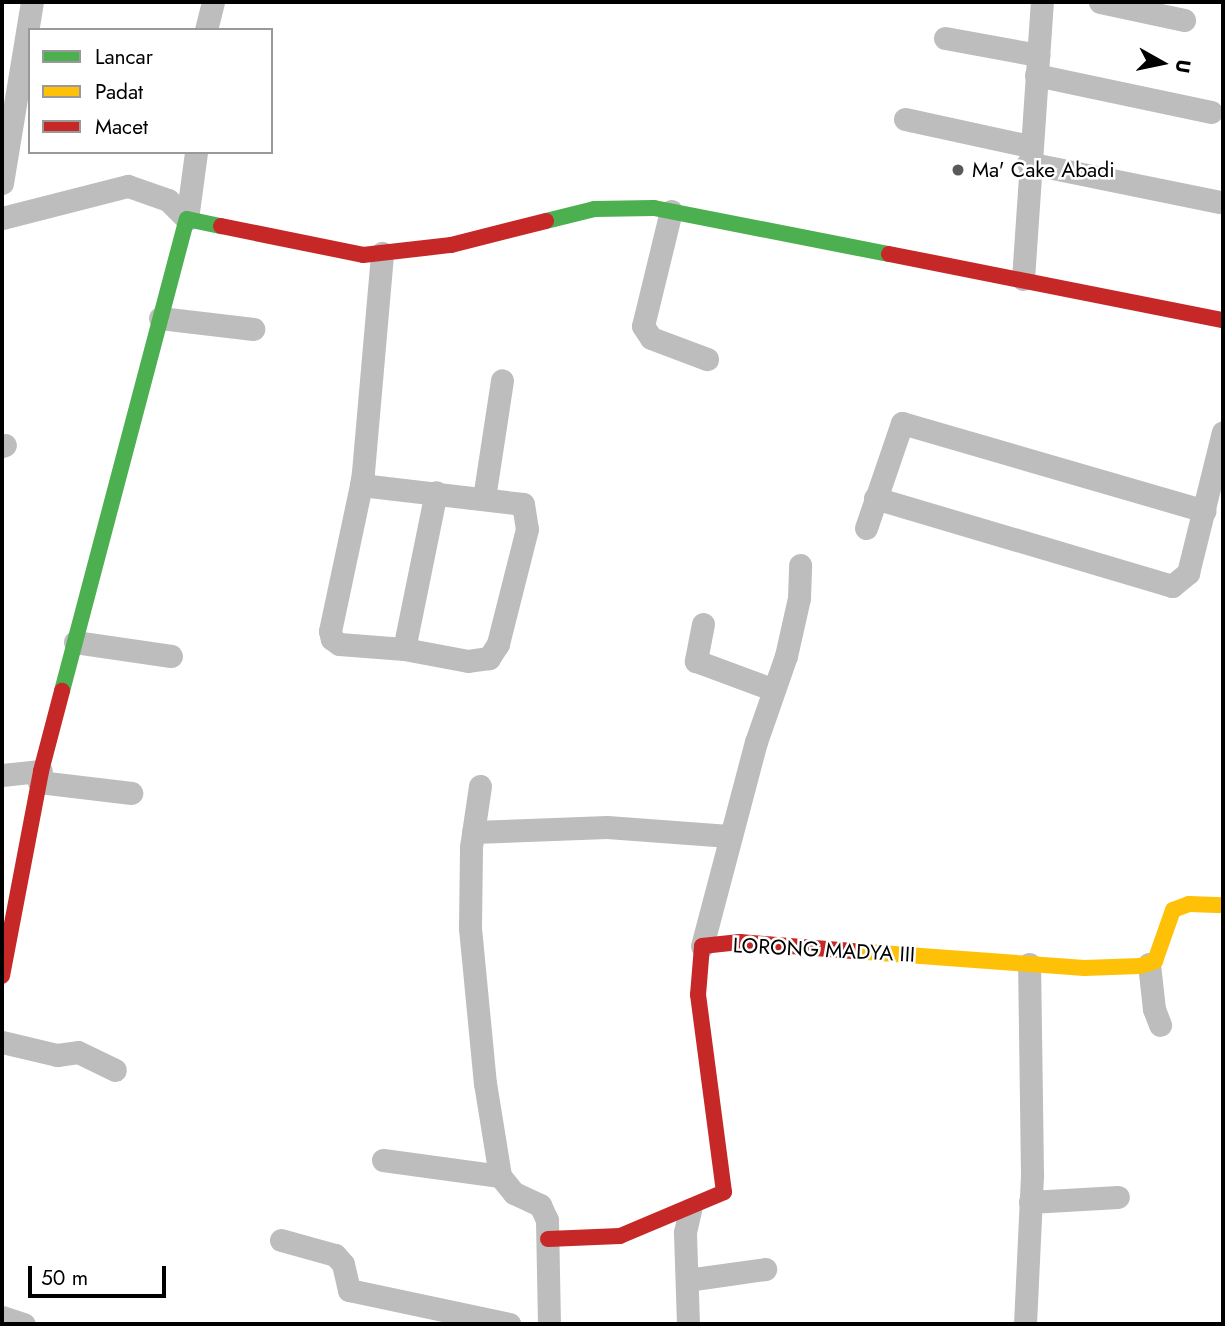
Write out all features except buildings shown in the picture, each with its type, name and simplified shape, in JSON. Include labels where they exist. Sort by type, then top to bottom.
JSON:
[{"type":"street","points":[[2,183],[32,2]]},
{"type":"street","points":[[206,28],[213,2]]},
{"type":"street","points":[[1023,279],[1028,155],[1042,2]]},
{"type":"street","points":[[1100,2],[1184,20]]},
{"type":"street","points":[[945,38],[1211,112]]},
{"type":"street","points":[[905,119],[1028,155],[1219,202]]},
{"type":"street","points":[[2,976],[40,777],[187,219],[196,154]]},
{"type":"street","points":[[2,218],[128,187],[168,200],[187,219],[363,255],[452,245],[594,209],[671,211],[1223,320]]},
{"type":"street","points":[[671,211],[643,326],[651,338],[707,359]]},
{"type":"street","points":[[361,485],[518,501],[527,510],[527,529],[498,644],[489,658],[468,661],[404,649],[338,644],[332,639],[361,485],[382,253]]},
{"type":"street","points":[[160,318],[253,329]]},
{"type":"street","points":[[484,498],[502,380]]},
{"type":"street","points":[[866,528],[902,423],[1204,511]]},
{"type":"street","points":[[875,498],[1172,586],[1188,573],[1223,432]]},
{"type":"street","points":[[404,649],[436,492]]},
{"type":"street","points":[[702,946],[729,836],[799,598],[800,565]]},
{"type":"street","points":[[703,624],[696,661],[774,690]]},
{"type":"street","points":[[75,642],[171,656]]},
{"type":"street","points":[[2,775],[40,777],[131,793]]},
{"type":"street","points":[[480,786],[473,832],[473,972],[500,1176],[514,1193],[540,1205],[547,1220],[549,1324]]},
{"type":"street","points":[[473,832],[607,827],[729,836]]},
{"type":"street","points":[[1160,1024],[1149,964],[1155,961],[1173,910],[1189,904],[1223,905]]},
{"type":"street","name":"LORONG MADYA III","points":[[691,1210],[724,1192],[698,995],[702,946],[740,942],[1084,968],[1149,964]]},
{"type":"street","points":[[1025,1324],[1030,1202],[1029,964]]},
{"type":"street","points":[[2,1042],[57,1055],[78,1052],[115,1070]]},
{"type":"street","points":[[383,1160],[500,1176]]},
{"type":"street","points":[[1030,1202],[1118,1197]]},
{"type":"street","points":[[548,1238],[620,1236],[691,1210]]},
{"type":"street","points":[[688,1324],[685,1232],[691,1210]]},
{"type":"street","points":[[281,1240],[335,1255],[343,1264],[349,1290],[470,1320],[509,1324]]},
{"type":"street","points":[[687,1280],[765,1269]]},
{"type":"street","points":[[2,1317],[24,1324]]},
{"type":"traffic: fast","points":[[546,221],[594,209],[654,208],[889,254]]},
{"type":"traffic: fast","points":[[62,691],[187,219],[221,226]]},
{"type":"traffic: slow","points":[[853,951],[1084,968],[1140,966],[1155,961],[1173,910],[1189,904],[1223,905]]},
{"type":"traffic: jam","points":[[221,226],[363,255],[451,245],[546,221]]},
{"type":"traffic: jam","points":[[889,254],[1223,320]]},
{"type":"traffic: jam","points":[[2,976],[41,771],[62,691]]},
{"type":"traffic: jam","points":[[548,1239],[620,1236],[724,1192],[698,995],[702,946],[740,942],[853,951]]},
{"type":"place","name":"Ma' Cake Abadi","points":[[958,170]]}]
